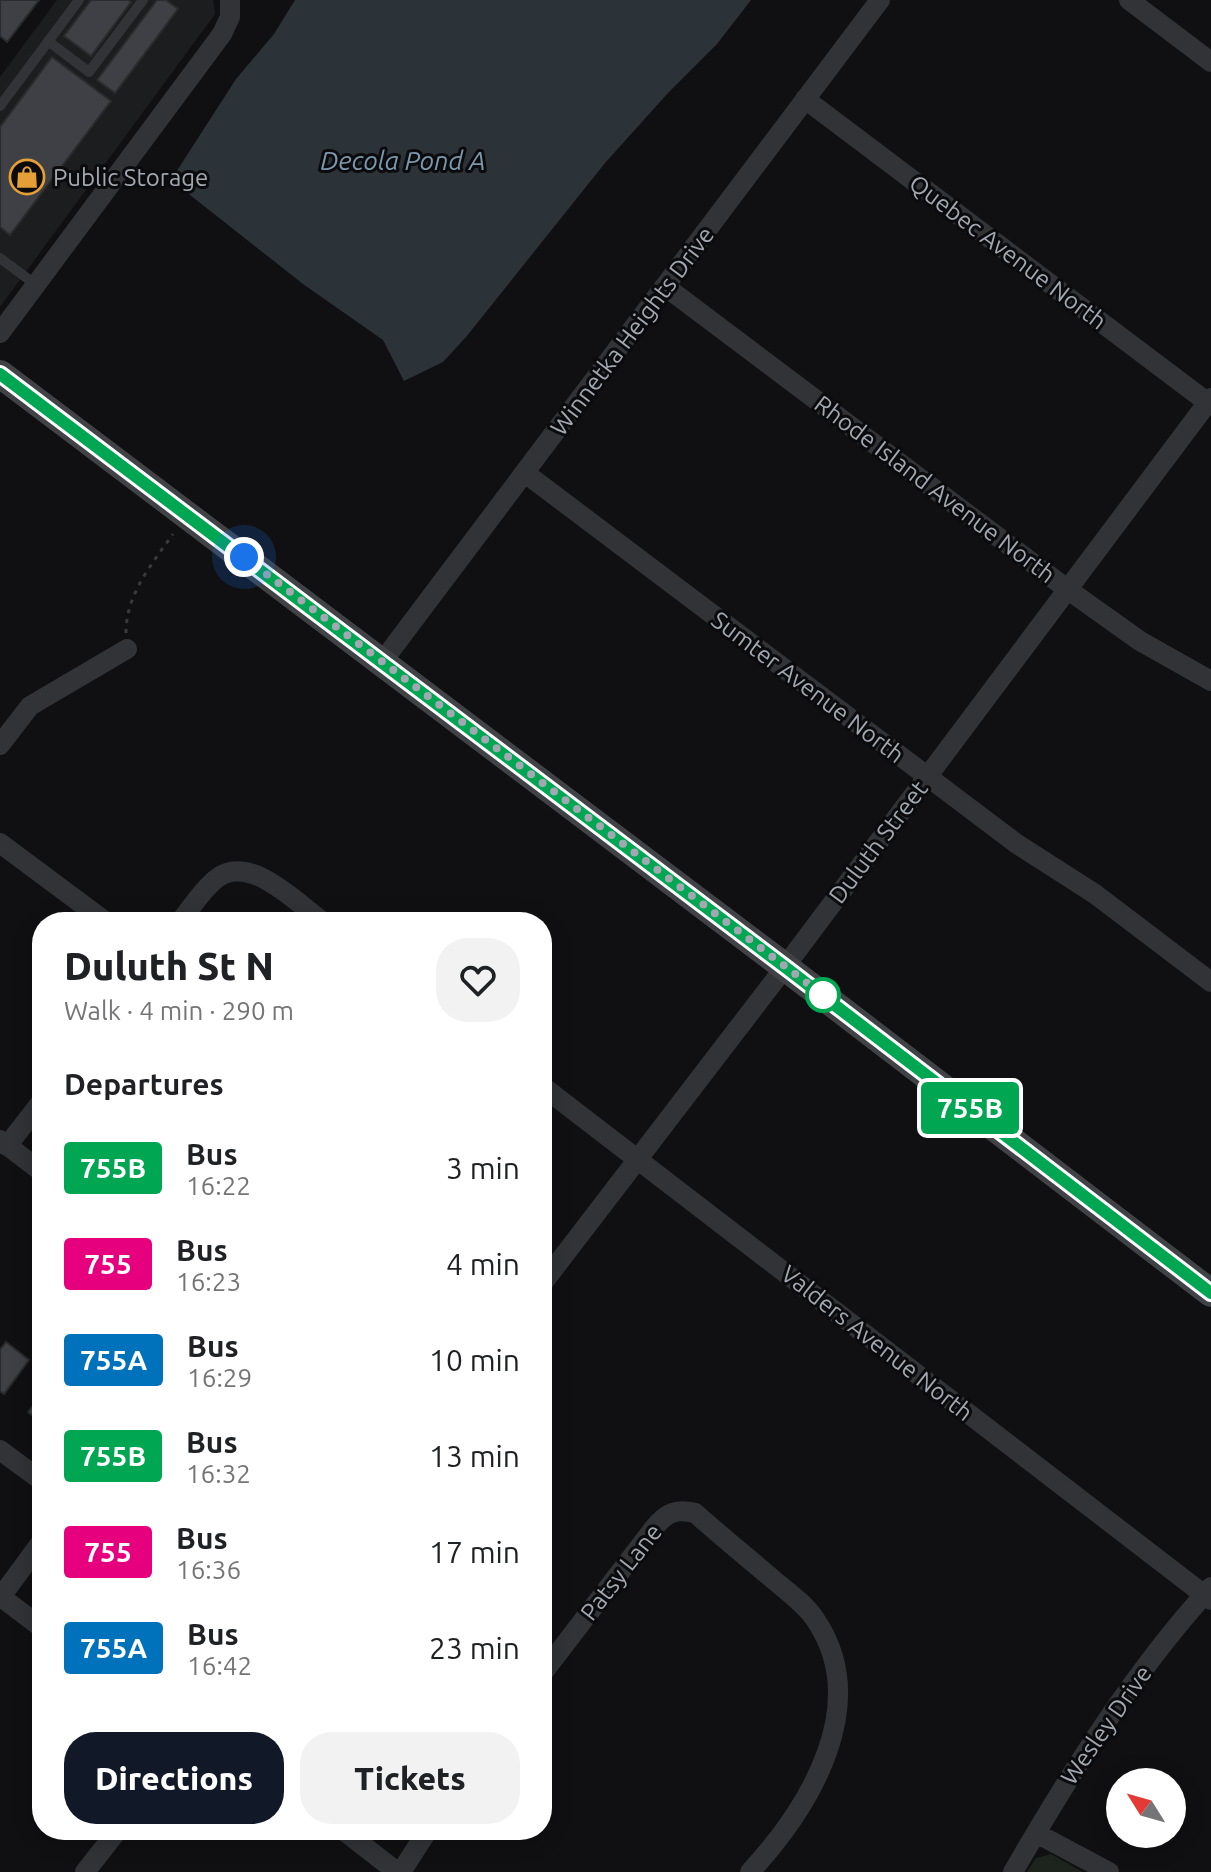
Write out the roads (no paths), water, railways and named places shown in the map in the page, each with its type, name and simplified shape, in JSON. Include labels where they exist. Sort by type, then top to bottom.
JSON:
[{"type":"main road","points":[[0,374],[1211,1293]]},
{"type":"street","points":[[0,333],[222,34],[230,17],[230,0]]},
{"type":"street","name":"Winnetka Heights Drive","points":[[382,662],[880,0]]},
{"type":"street","points":[[1129,0],[1211,62]]},
{"type":"street","name":"Quebec Avenue North","points":[[805,99],[1210,401]]},
{"type":"street","name":"Rhode Island Avenue North","points":[[666,287],[1067,589],[1140,641],[1211,681]]},
{"type":"street","name":"Duluth Street","points":[[552,1271],[785,967],[1210,401]]},
{"type":"street","name":"Sumter Avenue North","points":[[525,473],[1017,844],[1095,894],[1211,982]]},
{"type":"street","points":[[0,745],[30,706],[127,649]]},
{"type":"street","points":[[0,843],[93,912]]},
{"type":"street","points":[[188,912],[218,876],[236,870],[263,877],[310,912]]},
{"type":"street","name":"Valders Avenue North","points":[[552,1094],[1209,1594]]},
{"type":"street","points":[[32,1112],[4,1143],[32,1164]]},
{"type":"street","points":[[0,1450],[32,1474]]},
{"type":"street","name":"Patsy Lane","points":[[552,1661],[662,1518],[674,1511],[695,1513],[813,1616],[827,1640],[836,1667],[840,1695],[836,1726],[800,1808],[775,1844],[750,1872]]},
{"type":"street","points":[[32,1554],[0,1597],[32,1621]]},
{"type":"street","name":"Wesley Drive","points":[[1013,1872],[1059,1792],[1120,1701],[1209,1594]]},
{"type":"street","points":[[1036,1833],[1109,1872]]},
{"type":"street","points":[[85,1872],[110,1840]]},
{"type":"street","points":[[356,1840],[399,1872],[421,1840]]},
{"type":"lane","points":[[0,106],[79,0]]},
{"type":"lane","points":[[48,41],[89,72],[143,0]]},
{"type":"lane","points":[[0,258],[36,285]]},
{"type":"water","name":"Decola Pond A","points":[[295,0],[751,0],[717,44],[605,163],[466,337],[443,362],[404,381],[383,340],[303,284],[171,180],[236,79],[274,34]]},
{"type":"place","name":"Public Storage","points":[[27,177]]}]
